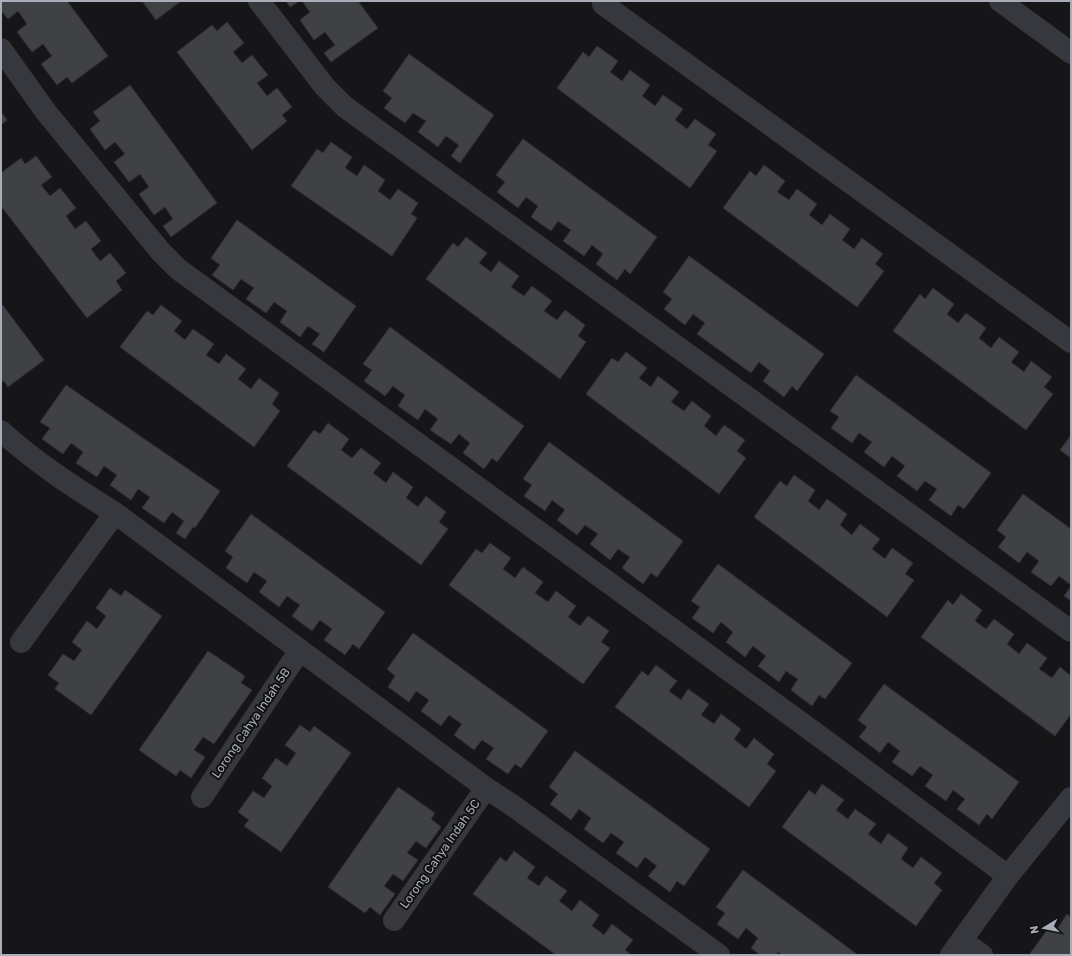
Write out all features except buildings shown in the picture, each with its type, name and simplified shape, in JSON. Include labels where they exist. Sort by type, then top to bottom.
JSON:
[{"type":"street","points":[[259,1],[325,87],[345,107],[1071,631]]},
{"type":"street","points":[[1000,1],[1071,53]]},
{"type":"street","points":[[603,4],[1071,342]]},
{"type":"street","points":[[1,49],[46,112],[156,246],[178,268],[822,738],[1008,876]]},
{"type":"street","points":[[1,431],[22,451],[52,473],[115,513],[486,788],[512,805],[719,955]]},
{"type":"street","points":[[21,642],[115,513]]},
{"type":"street","name":"Lorong Cahya Indah 5B","points":[[202,797],[300,650]]},
{"type":"street","name":"Lorong Cahya Indah 5C","points":[[394,920],[486,788]]},
{"type":"street","points":[[982,955],[957,948],[1008,876],[1071,798]]}]
